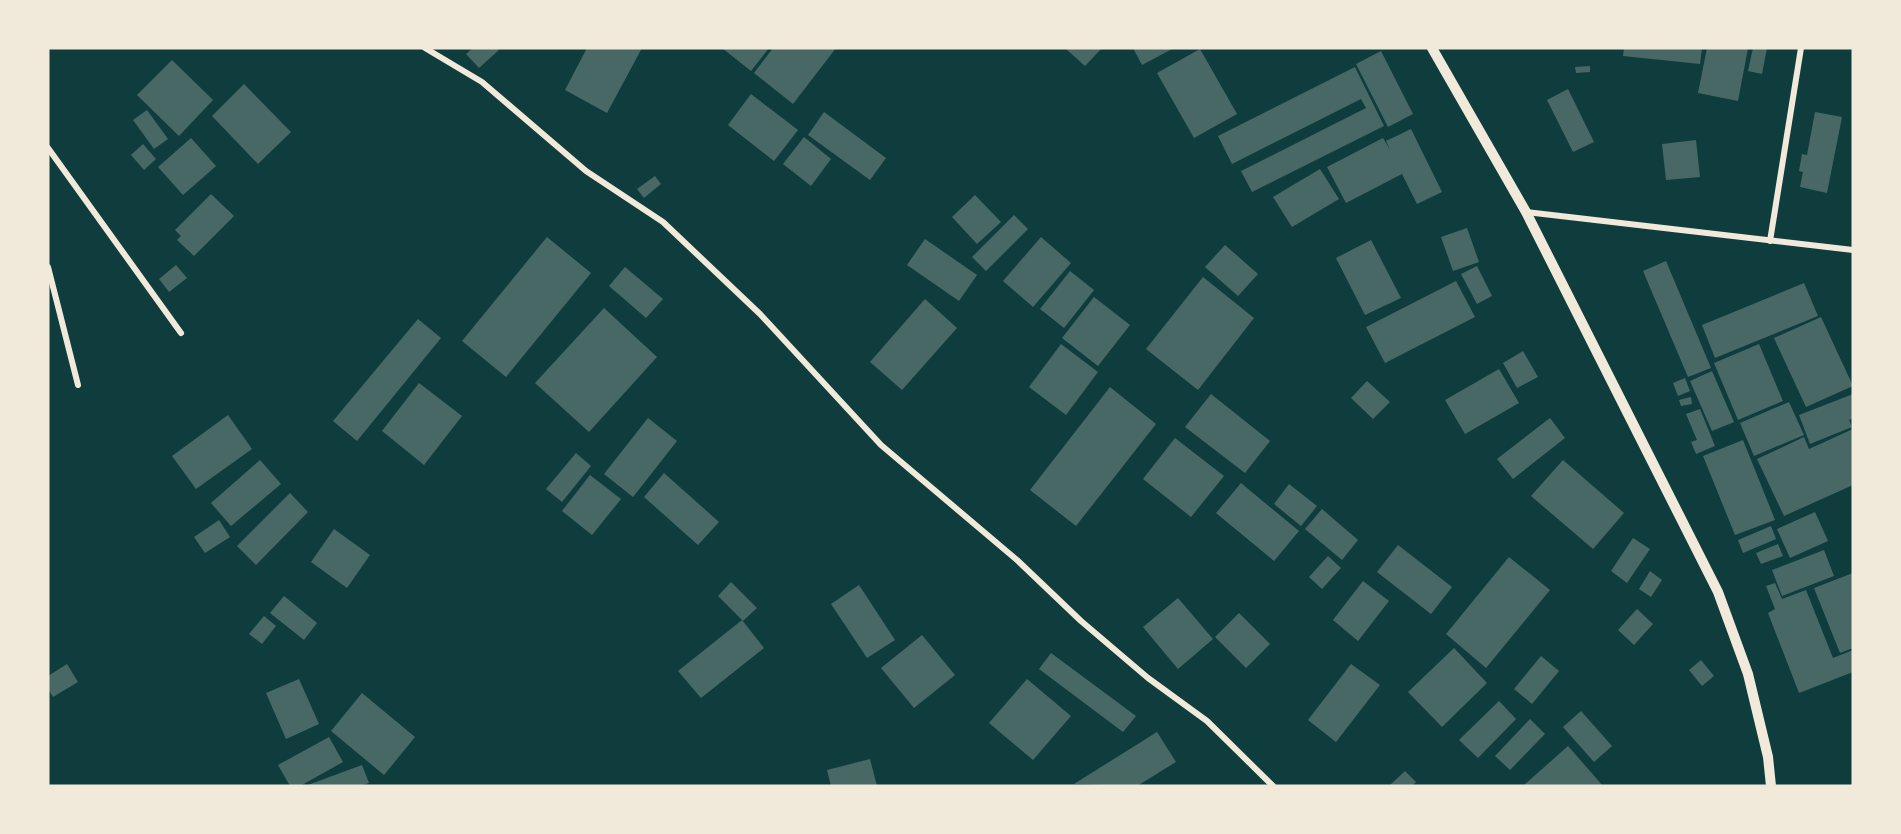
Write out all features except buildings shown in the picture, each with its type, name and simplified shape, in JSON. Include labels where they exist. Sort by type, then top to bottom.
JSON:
[{"type":"street","points":[[425,48],[482,82],[586,171],[663,222],[760,314],[881,446],[1017,560],[1081,621],[1148,678],[1207,721],[1274,786]]},
{"type":"street","points":[[1432,48],[1526,212],[1718,592],[1748,674],[1768,757],[1771,786]]},
{"type":"street","points":[[1770,241],[1801,48]]},
{"type":"street","points":[[48,148],[181,333]]},
{"type":"street","points":[[1526,212],[1853,250]]},
{"type":"street","points":[[48,267],[78,385]]}]
